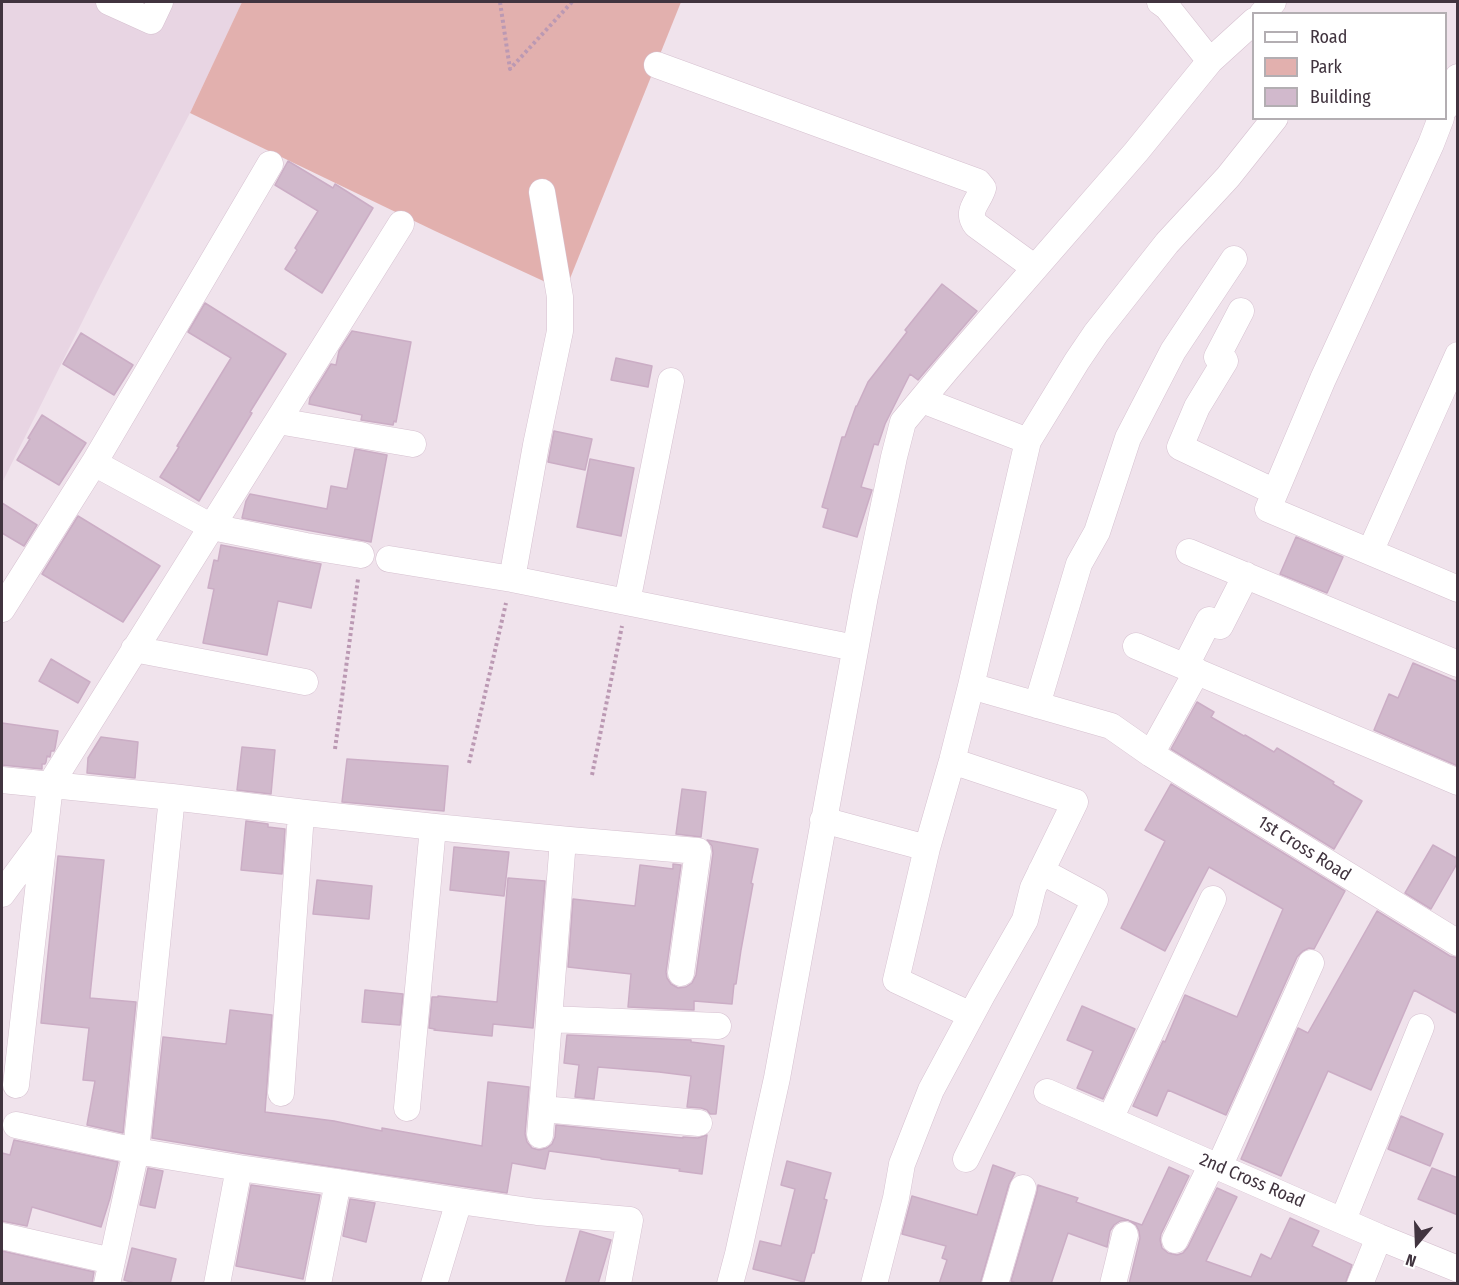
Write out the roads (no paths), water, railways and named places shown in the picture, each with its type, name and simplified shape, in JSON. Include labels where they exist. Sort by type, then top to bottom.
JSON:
[{"type":"street","points":[[109,2],[151,21],[160,2]]},
{"type":"street","points":[[1160,2],[1167,7],[1210,61]]},
{"type":"street","points":[[730,1284],[777,1078],[855,648],[891,469],[903,422],[1136,152],[1210,61],[1252,24]]},
{"type":"street","points":[[657,65],[978,182],[983,188],[971,216],[976,225],[1035,268]]},
{"type":"street","points":[[1447,104],[1458,76]]},
{"type":"street","points":[[971,1015],[896,980],[927,848],[971,686],[1028,441],[1096,333],[1167,243],[1228,177],[1273,120]]},
{"type":"street","points":[[1440,120],[1323,379],[1268,509],[1458,589]]},
{"type":"street","points":[[2,609],[93,463],[270,164]]},
{"type":"street","points":[[512,579],[536,445],[560,331],[560,297],[542,192]]},
{"type":"street","points":[[16,1085],[50,785],[401,224]]},
{"type":"street","points":[[1037,705],[1079,564],[1097,532],[1128,438],[1173,351],[1234,259]]},
{"type":"street","points":[[1241,311],[1217,357],[1225,361],[1197,407],[1180,447],[1275,492]]},
{"type":"street","points":[[1370,552],[1458,355]]},
{"type":"street","points":[[627,602],[670,381]]},
{"type":"street","points":[[922,400],[1028,441]]},
{"type":"street","points":[[278,421],[413,444]]},
{"type":"street","points":[[93,463],[212,527],[361,555]]},
{"type":"street","points":[[1189,552],[1458,664]]},
{"type":"street","points":[[389,559],[512,579],[855,648]]},
{"type":"street","points":[[1151,754],[1191,669],[1209,620],[1220,626],[1246,575]]},
{"type":"street","points":[[1136,646],[1458,782]]},
{"type":"street","points":[[134,650],[305,682]]},
{"type":"street","name":"1st Cross Road","points":[[971,686],[1112,726],[1151,754],[1458,944]]},
{"type":"street","points":[[874,1284],[896,1198],[902,1164],[931,1089],[1025,920],[1033,888],[1075,802],[952,761]]},
{"type":"street","points":[[2,780],[433,827],[698,851],[681,973]]},
{"type":"street","points":[[2,1236],[110,1272],[136,1151],[172,797]]},
{"type":"street","points":[[281,1093],[301,813]]},
{"type":"street","points":[[824,820],[927,848]]},
{"type":"street","points":[[407,1108],[433,827]]},
{"type":"street","points":[[2,894],[44,837]]},
{"type":"street","points":[[540,1135],[563,840]]},
{"type":"street","points":[[966,1159],[1095,900],[1041,871]]},
{"type":"street","points":[[1110,1119],[1213,899]]},
{"type":"street","points":[[1175,1240],[1216,1165],[1311,963]]},
{"type":"street","points":[[549,1018],[718,1026]]},
{"type":"street","points":[[1343,1220],[1421,1027]]},
{"type":"street","name":"2nd Cross Road","points":[[1047,1092],[1379,1237],[1458,1269]]},
{"type":"street","points":[[542,1109],[699,1123]]},
{"type":"street","points":[[16,1125],[136,1151],[239,1168],[537,1212],[630,1220],[618,1284]]},
{"type":"street","points":[[217,1284],[239,1168]]},
{"type":"street","points":[[318,1284],[338,1182]]},
{"type":"street","points":[[995,1284],[1023,1188]]},
{"type":"street","points":[[434,1284],[459,1201]]},
{"type":"street","points":[[1113,1284],[1125,1235]]},
{"type":"street","points":[[1360,1284],[1379,1237]]}]
